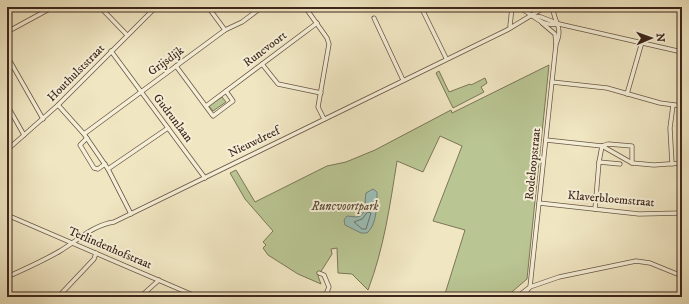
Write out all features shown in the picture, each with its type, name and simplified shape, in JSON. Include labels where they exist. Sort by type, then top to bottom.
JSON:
[{"type":"street","points":[[7,32],[53,7]]},
{"type":"street","points":[[100,7],[127,35]]},
{"type":"street","name":"Houthulststraat","points":[[7,150],[58,105],[156,7]]},
{"type":"street","points":[[208,7],[225,30]]},
{"type":"street","name":"Grijsdijk","points":[[84,134],[225,30],[242,22],[262,7]]},
{"type":"street","points":[[305,7],[327,38],[329,44],[318,107],[324,119]]},
{"type":"street","points":[[421,7],[446,58]]},
{"type":"street","points":[[510,26],[512,7]]},
{"type":"street","points":[[517,7],[531,15],[555,34]]},
{"type":"street","name":"Nieuwdreef","points":[[7,277],[61,251],[80,236],[131,214],[205,178],[546,7]]},
{"type":"street","points":[[553,7],[554,16],[559,24]]},
{"type":"street","points":[[531,15],[559,24],[682,52]]},
{"type":"street","points":[[374,18],[403,80]]},
{"type":"street","name":"Runcvoort","points":[[206,106],[317,23]]},
{"type":"street","points":[[542,23],[552,25],[559,24]]},
{"type":"street","name":"Rodeloopstraat","points":[[530,287],[556,44],[555,34],[559,24]]},
{"type":"street","name":"Rodeloopstraat","points":[[556,44],[559,38],[559,24]]},
{"type":"street","points":[[627,94],[642,42]]},
{"type":"street","name":"Gudrunlaan","points":[[111,51],[205,178]]},
{"type":"street","points":[[7,56],[43,119]]},
{"type":"street","points":[[262,64],[278,84],[321,92]]},
{"type":"street","points":[[176,66],[214,116],[233,101],[226,91]]},
{"type":"street","points":[[552,82],[607,88],[682,106]]},
{"type":"street","points":[[7,105],[24,135]]},
{"type":"street","points":[[58,105],[84,134],[105,164],[131,214]]},
{"type":"street","points":[[672,164],[670,128],[673,105]]},
{"type":"street","points":[[108,169],[168,128]]},
{"type":"street","points":[[87,138],[80,145],[94,168],[98,169],[105,164]]},
{"type":"street","points":[[546,140],[602,146],[632,163],[682,163]]},
{"type":"street","points":[[602,146],[608,144],[632,146],[632,163]]},
{"type":"street","points":[[595,209],[599,162],[602,146]]},
{"type":"street","points":[[599,162],[620,164]]},
{"type":"street","name":"Klaverbloemstraat","points":[[539,203],[639,214],[682,212]]},
{"type":"street","name":"Terlindenhofstraat","points":[[7,215],[193,296],[204,297]]},
{"type":"street","points":[[58,297],[94,259],[96,253]]},
{"type":"street","points":[[517,297],[530,287],[560,276],[636,261],[650,263],[682,276]]},
{"type":"street","points":[[319,273],[324,275],[329,287],[325,297]]},
{"type":"street","points":[[140,297],[159,280]]},
{"type":"street","points":[[522,297],[530,287]]},
{"type":"green space","name":"Runcvoortpark","points":[[549,65],[527,279],[506,297],[444,297],[465,230],[433,221],[462,146],[440,136],[423,172],[397,161],[382,242],[374,274],[368,290],[352,274],[338,273],[337,248],[331,249],[332,254],[318,276],[321,284],[298,274],[268,255],[263,248],[266,245],[263,242],[273,231],[245,199],[230,173],[236,170],[255,202],[327,166],[346,162],[375,150],[451,110],[452,113]]},
{"type":"green space","points":[[439,71],[449,92],[470,84],[471,85],[485,78],[487,83],[481,87],[484,92],[453,108],[436,73]]},
{"type":"green space","points":[[222,97],[226,102],[213,111],[209,106]]},
{"type":"water","points":[[373,189],[377,192],[375,220],[367,233],[361,233],[345,225],[344,220],[347,216],[357,217],[363,214],[366,193]]}]
